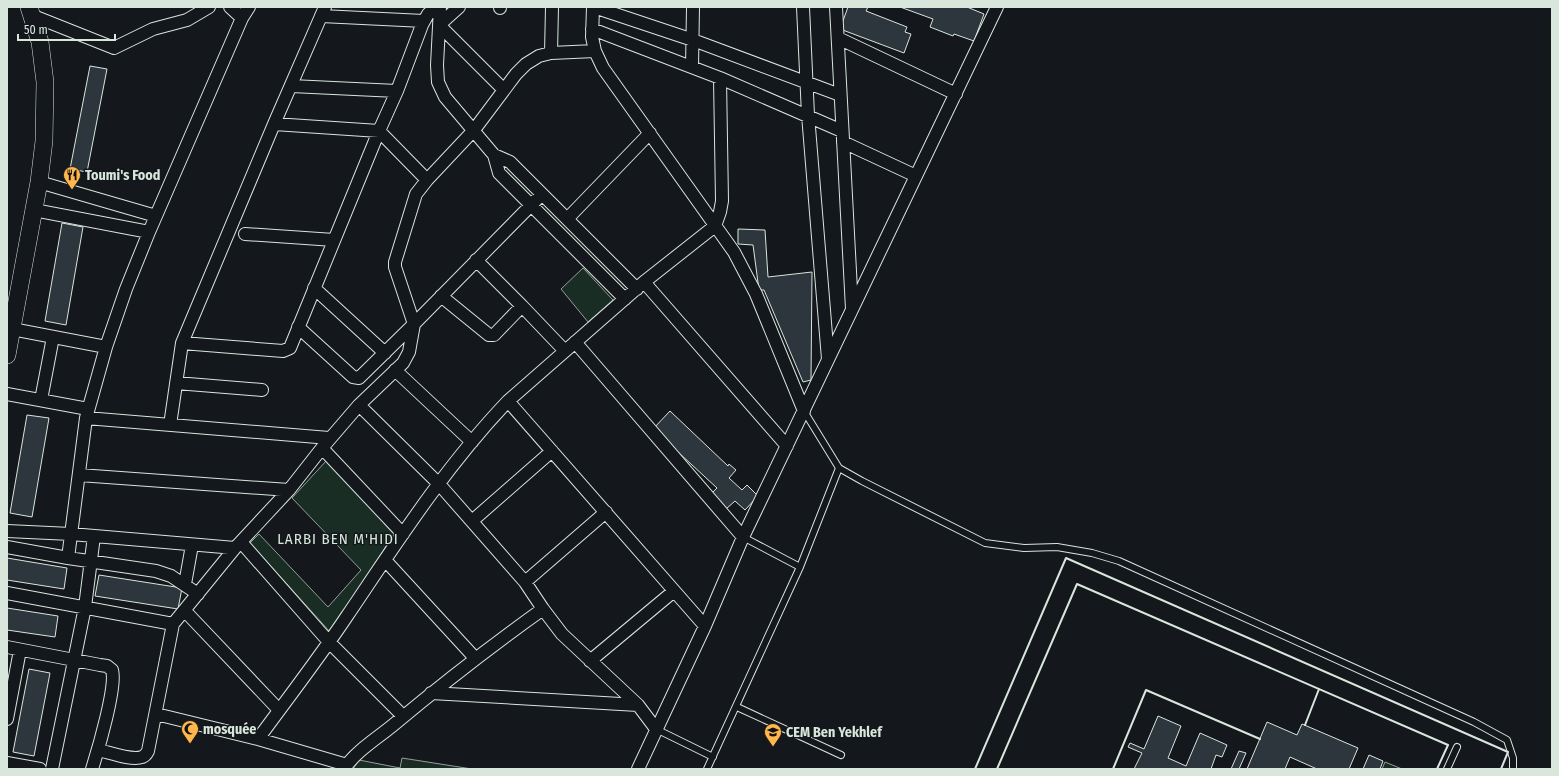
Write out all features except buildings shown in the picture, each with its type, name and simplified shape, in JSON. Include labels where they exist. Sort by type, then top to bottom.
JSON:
[{"type":"main road","points":[[7,355],[39,182],[44,141],[45,82],[40,42],[30,11]]},
{"type":"street","points":[[30,11],[114,48],[153,29],[188,20],[210,7]]},
{"type":"street","points":[[230,7],[242,18]]},
{"type":"street","points":[[68,558],[87,413],[106,347],[126,289],[149,232],[242,18],[249,7]]},
{"type":"street","points":[[182,343],[286,351],[290,348],[379,131],[397,91],[424,21],[428,14],[436,7]]},
{"type":"street","points":[[440,7],[437,65],[438,82],[445,97],[494,155],[499,173],[625,299]]},
{"type":"street","points":[[439,25],[459,7]]},
{"type":"street","points":[[551,53],[552,7]]},
{"type":"street","points":[[804,411],[756,294],[734,252],[603,68],[595,51],[592,29],[594,7],[692,40],[840,95]]},
{"type":"street","points":[[692,67],[693,7]]},
{"type":"street","points":[[803,7],[808,115],[828,360]]},
{"type":"street","points":[[836,7],[852,310]]},
{"type":"street","points":[[638,769],[705,626],[743,537],[956,94],[995,8]]},
{"type":"street","points":[[170,425],[182,343],[290,86],[323,12],[424,21]]},
{"type":"street","points":[[439,25],[504,90]]},
{"type":"street","points":[[592,29],[720,78],[808,115],[916,176]]},
{"type":"street","points":[[838,38],[956,94]]},
{"type":"street","points":[[98,750],[135,758],[146,755],[156,714],[173,624],[238,545],[289,490],[330,438],[359,405],[403,363],[409,352],[414,324],[395,267],[395,262],[416,194],[427,180],[474,130],[526,64],[539,56],[551,53],[595,51]]},
{"type":"street","points":[[258,739],[329,642],[439,484],[489,421],[508,401],[575,342],[640,286],[715,226],[722,201],[720,78]]},
{"type":"street","points":[[290,86],[397,91]]},
{"type":"street","points":[[274,124],[379,131],[427,180]]},
{"type":"street","points":[[567,219],[650,133]]},
{"type":"street","points":[[494,155],[510,162],[592,244],[640,286],[787,446]]},
{"type":"street","points":[[39,182],[156,216]]},
{"type":"street","points":[[298,327],[354,378],[359,378],[542,194]]},
{"type":"street","points":[[34,210],[149,232]]},
{"type":"street","points":[[246,234],[334,240]]},
{"type":"street","points":[[581,255],[592,244]]},
{"type":"street","points":[[476,260],[565,351]]},
{"type":"street","points":[[314,288],[385,353]]},
{"type":"street","points":[[441,296],[491,336],[494,335],[522,306]]},
{"type":"street","points":[[12,329],[106,347]]},
{"type":"street","points":[[41,400],[53,337]]},
{"type":"street","points":[[575,342],[743,537]]},
{"type":"street","points":[[395,370],[472,442]]},
{"type":"street","points":[[176,383],[262,390]]},
{"type":"street","points":[[7,394],[41,400],[87,413],[170,425],[330,438]]},
{"type":"street","points":[[508,401],[705,626]]},
{"type":"street","points":[[359,405],[439,484],[526,582],[562,634],[638,705],[656,729]]},
{"type":"street","points":[[322,448],[403,534]]},
{"type":"street","points":[[472,521],[552,451]]},
{"type":"street","points":[[79,475],[289,490]]},
{"type":"street","points":[[526,582],[606,512]]},
{"type":"street","points":[[7,530],[192,545],[238,545],[329,642],[403,716]]},
{"type":"street","points":[[52,769],[85,607],[94,536]]},
{"type":"street","points":[[184,584],[192,545]]},
{"type":"street","points":[[7,547],[91,562],[156,571],[171,576],[198,594]]},
{"type":"street","points":[[385,560],[475,658]]},
{"type":"street","points":[[590,661],[674,591]]},
{"type":"street","points":[[7,593],[173,624]]},
{"type":"street","points":[[156,714],[258,739],[346,767],[431,693],[475,658],[543,608]]},
{"type":"street","points":[[185,611],[279,710]]},
{"type":"street","points":[[7,647],[107,666],[112,670],[114,675],[112,688],[98,750],[92,769]]},
{"type":"street","points":[[7,719],[20,650]]},
{"type":"street","points":[[431,693],[638,705]]},
{"type":"street","points":[[7,763],[40,769]]},
{"type":"lane","points":[[804,411],[839,468],[862,481],[985,543],[1024,548],[1057,547],[1092,553],[1119,561],[1474,722],[1507,740],[1513,758],[1513,769]]},
{"type":"lane","points":[[708,769],[800,566],[839,468]]},
{"type":"lane","points":[[743,537],[800,566]]},
{"type":"lane","points":[[737,707],[841,755]]},
{"type":"lane","points":[[656,729],[713,757]]},
{"type":"lane","points":[[1447,769],[1457,747]]},
{"type":"green space","points":[[583,268],[613,300],[588,322],[561,289]]},
{"type":"green space","points":[[327,460],[394,534],[330,632],[250,543],[259,534],[328,607],[361,570],[292,498]]},
{"type":"green space","points":[[402,758],[472,769],[353,769],[359,760],[400,768]]},
{"type":"green space","points":[[1385,762],[1402,769],[1382,769]]},
{"type":"wall","points":[[975,769],[1066,558],[1508,752],[1501,769]]},
{"type":"wall","points":[[997,769],[1077,584],[1448,745],[1437,769]]},
{"type":"wall","points":[[1305,725],[1319,689]]},
{"type":"wall","points":[[1113,769],[1146,690],[1260,739]]},
{"type":"place","name":"Toumi's Food","points":[[72,190]]},
{"type":"place","name":"mosquée","points":[[190,744]]},
{"type":"place","name":"CEM Ben Yekhlef","points":[[773,747]]},
{"type":"district","name":"LARBI BEN M'HIDI","points":[[338,539]]}]
